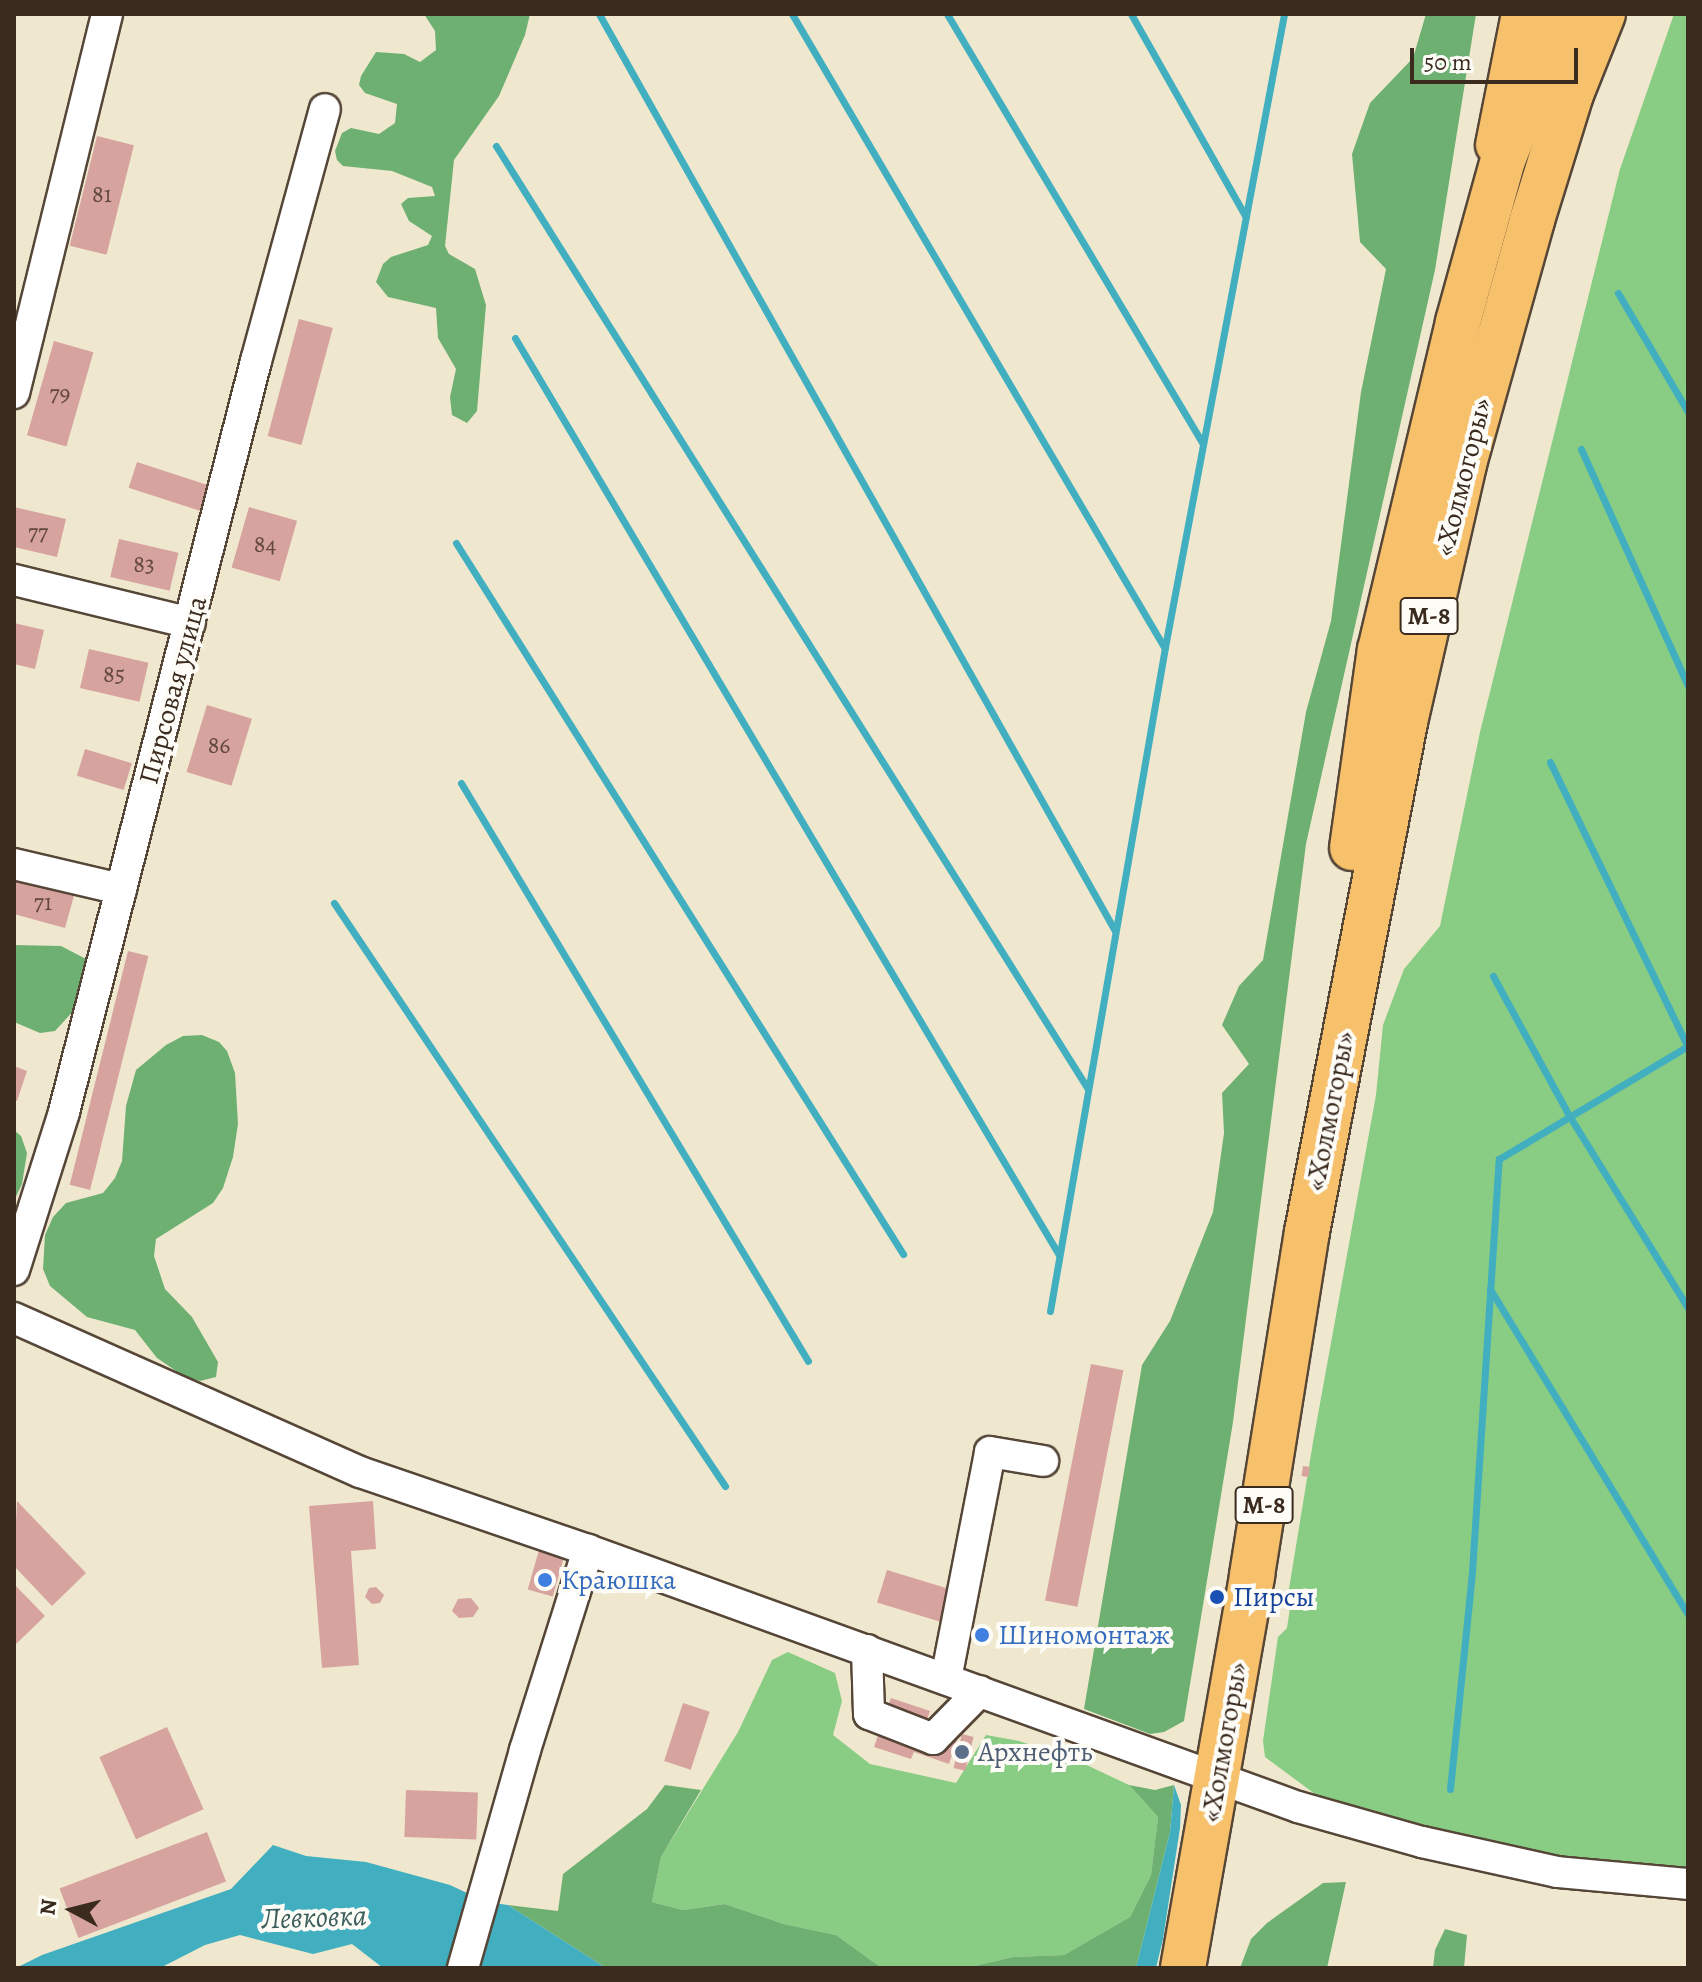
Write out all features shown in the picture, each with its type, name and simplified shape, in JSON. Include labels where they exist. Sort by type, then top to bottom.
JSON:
[{"type":"highway","name":"«Холмогоры»","points":[[1307,1232],[1342,917],[1380,650],[1458,322],[1503,160],[1561,14]]},
{"type":"highway","name":"«Холмогоры»","points":[[1183,1968],[1218,1777],[1307,1232],[1405,722],[1464,464],[1532,220],[1571,94],[1603,14]]},
{"type":"main road","points":[[1458,322],[1521,14]]},
{"type":"street","points":[[14,393],[107,14]]},
{"type":"street","name":"Пирсовая улица","points":[[14,1270],[64,1112],[325,109]]},
{"type":"street","points":[[14,580],[190,623]]},
{"type":"street","points":[[14,864],[121,889]]},
{"type":"street","points":[[14,1318],[360,1472],[588,1550],[1298,1807],[1557,1872],[1688,1884]]},
{"type":"street","points":[[946,1679],[990,1452],[1043,1461]]},
{"type":"street","points":[[463,1968],[525,1750],[588,1550]]},
{"type":"street","points":[[867,1650],[869,1714],[933,1739],[980,1691]]},
{"type":"green space","points":[[424,14],[530,14],[525,35],[499,96],[454,160],[445,246],[449,254],[475,269],[486,305],[477,411],[467,423],[452,415],[450,397],[456,369],[438,338],[436,308],[388,297],[376,282],[383,264],[391,257],[428,245],[432,236],[409,221],[401,204],[408,198],[435,196],[432,187],[392,171],[343,166],[337,160],[335,151],[342,133],[351,128],[379,134],[395,123],[397,104],[365,93],[359,85],[361,76],[376,52],[404,54],[420,62],[436,50],[435,31]]},
{"type":"green space","points":[[1426,14],[1476,14],[1435,270],[1306,844],[1233,1422],[1184,1721],[1164,1732],[1150,1734],[1084,1709],[1142,1365],[1170,1321],[1213,1212],[1224,1133],[1222,1093],[1249,1064],[1222,1025],[1239,986],[1263,960],[1306,712],[1331,621],[1361,392],[1386,269],[1360,242],[1352,154],[1370,103],[1413,58]]},
{"type":"green space","points":[[1674,14],[1688,14],[1688,1871],[1552,1860],[1377,1816],[1319,1797],[1265,1757],[1263,1741],[1278,1637],[1287,1628],[1290,1608],[1287,1601],[1376,1095],[1383,1025],[1404,969],[1440,926],[1480,732],[1620,169]]},
{"type":"green space","points":[[14,945],[61,946],[86,959],[90,968],[77,1007],[55,1031],[40,1033],[14,1022]]},
{"type":"green space","points":[[202,1035],[219,1042],[227,1051],[235,1073],[238,1124],[233,1157],[223,1188],[213,1203],[156,1239],[154,1256],[165,1289],[192,1317],[218,1362],[216,1377],[200,1381],[185,1377],[157,1358],[135,1330],[87,1317],[50,1286],[43,1269],[45,1235],[53,1217],[66,1203],[103,1193],[115,1178],[122,1161],[126,1106],[136,1070],[166,1045],[183,1036]]},
{"type":"green space","points":[[14,1130],[21,1136],[27,1153],[22,1184],[14,1201]]},
{"type":"green space","points":[[788,1652],[835,1673],[842,1701],[833,1735],[870,1764],[956,1783],[986,1735],[1019,1741],[1076,1760],[1129,1785],[1158,1817],[1151,1875],[1130,1917],[1064,1955],[1013,1957],[966,1968],[882,1968],[836,1935],[784,1924],[725,1904],[683,1910],[652,1902],[661,1857],[738,1732],[772,1660]]},
{"type":"green space","points":[[665,1785],[701,1790],[661,1857],[652,1902],[683,1910],[725,1904],[784,1924],[836,1935],[882,1968],[606,1968],[508,1905],[558,1911],[563,1874],[647,1809]]},
{"type":"green space","points":[[1129,1785],[1155,1790],[1174,1785],[1170,1832],[1136,1968],[966,1968],[1013,1957],[1064,1955],[1130,1917],[1151,1875],[1158,1817]]},
{"type":"green space","points":[[1346,1882],[1327,1968],[1240,1968],[1251,1939],[1267,1923],[1323,1883]]},
{"type":"green space","points":[[1445,1929],[1467,1935],[1464,1968],[1433,1968],[1435,1950]]},
{"type":"water","points":[[1174,1785],[1181,1805],[1180,1828],[1163,1939],[1156,1968],[1136,1968],[1170,1832]]},
{"type":"water","name":"Левковка","points":[[273,1845],[306,1856],[366,1862],[450,1885],[486,1902],[508,1905],[606,1968],[383,1968],[352,1944],[313,1954],[240,1935],[205,1945],[160,1968],[16,1968],[42,1955],[231,1889]]},
{"type":"building","points":[[97,136],[134,145],[107,255],[70,246]]},
{"type":"building","points":[[299,319],[333,328],[301,445],[268,436]]},
{"type":"building","points":[[54,341],[93,352],[66,447],[27,435]]},
{"type":"building","points":[[137,462],[208,485],[200,511],[129,488]]},
{"type":"building","points":[[14,507],[66,519],[57,557],[14,547]]},
{"type":"building","points":[[249,507],[297,521],[280,581],[232,568]]},
{"type":"building","points":[[119,539],[178,553],[170,591],[110,577]]},
{"type":"building","points":[[14,623],[44,630],[35,669],[14,664]]},
{"type":"building","points":[[89,649],[148,663],[139,702],[80,688]]},
{"type":"building","points":[[207,705],[252,719],[231,786],[187,772]]},
{"type":"building","points":[[85,749],[132,763],[124,790],[77,776]]},
{"type":"building","points":[[14,875],[75,892],[65,928],[14,914]]},
{"type":"building","points":[[128,951],[148,956],[90,1190],[70,1185]]},
{"type":"building","points":[[14,1066],[27,1071],[17,1101],[14,1100]]},
{"type":"building","points":[[1091,1364],[1123,1370],[1077,1607],[1045,1601]]},
{"type":"building","points":[[1303,1466],[1310,1467],[1309,1477],[1302,1476]]},
{"type":"building","points":[[17,1501],[86,1573],[52,1606],[14,1566]]},
{"type":"building","points":[[373,1501],[376,1549],[351,1551],[359,1665],[322,1668],[309,1506]]},
{"type":"building","points":[[539,1550],[564,1557],[553,1597],[528,1589]]},
{"type":"building","points":[[887,1570],[957,1591],[947,1624],[877,1603]]},
{"type":"building","points":[[14,1584],[45,1616],[14,1646]]},
{"type":"building","points":[[1215,1586],[1225,1588],[1221,1609],[1211,1607]]},
{"type":"building","points":[[376,1587],[384,1595],[380,1603],[372,1604],[365,1597],[369,1588]]},
{"type":"building","points":[[471,1598],[479,1608],[473,1617],[459,1618],[452,1611],[458,1599]]},
{"type":"building","points":[[891,1698],[930,1711],[926,1723],[959,1734],[949,1764],[914,1752],[911,1759],[874,1747]]},
{"type":"building","points":[[683,1703],[710,1712],[691,1770],[664,1761]]},
{"type":"building","points":[[167,1727],[204,1809],[136,1839],[99,1757]]},
{"type":"building","name":"Архнефть","points":[[962,1734],[974,1737],[965,1771],[954,1768]]},
{"type":"building","points":[[406,1790],[478,1793],[476,1839],[404,1837]]},
{"type":"building","points":[[207,1832],[226,1881],[78,1938],[59,1889]]},
{"type":"waterway","points":[[599,14],[1115,931]]},
{"type":"waterway","points":[[792,14],[1164,647]]},
{"type":"waterway","points":[[947,14],[1203,444]]},
{"type":"waterway","points":[[1131,14],[1246,217]]},
{"type":"waterway","points":[[1050,1311],[1165,647],[1284,14]]},
{"type":"waterway","points":[[496,146],[1088,1089]]},
{"type":"waterway","points":[[1618,293],[1688,412]]},
{"type":"waterway","points":[[515,338],[1059,1255]]},
{"type":"waterway","points":[[1581,449],[1688,686]]},
{"type":"waterway","points":[[456,543],[903,1254]]},
{"type":"waterway","points":[[1550,762],[1688,1048]]},
{"type":"waterway","points":[[461,783],[808,1361]]},
{"type":"waterway","points":[[334,903],[725,1486]]},
{"type":"waterway","points":[[1493,976],[1570,1117],[1688,1308]]},
{"type":"waterway","points":[[1450,1789],[1472,1572],[1499,1159],[1688,1046]]},
{"type":"waterway","points":[[1490,1289],[1688,1615]]},
{"type":"place","name":"Краюшка","points":[[545,1580]]},
{"type":"place","name":"Пирсы","points":[[1217,1597]]},
{"type":"place","name":"Шиномонтаж","points":[[982,1635]]},
{"type":"place","name":"Архнефть","points":[[962,1752]]}]
